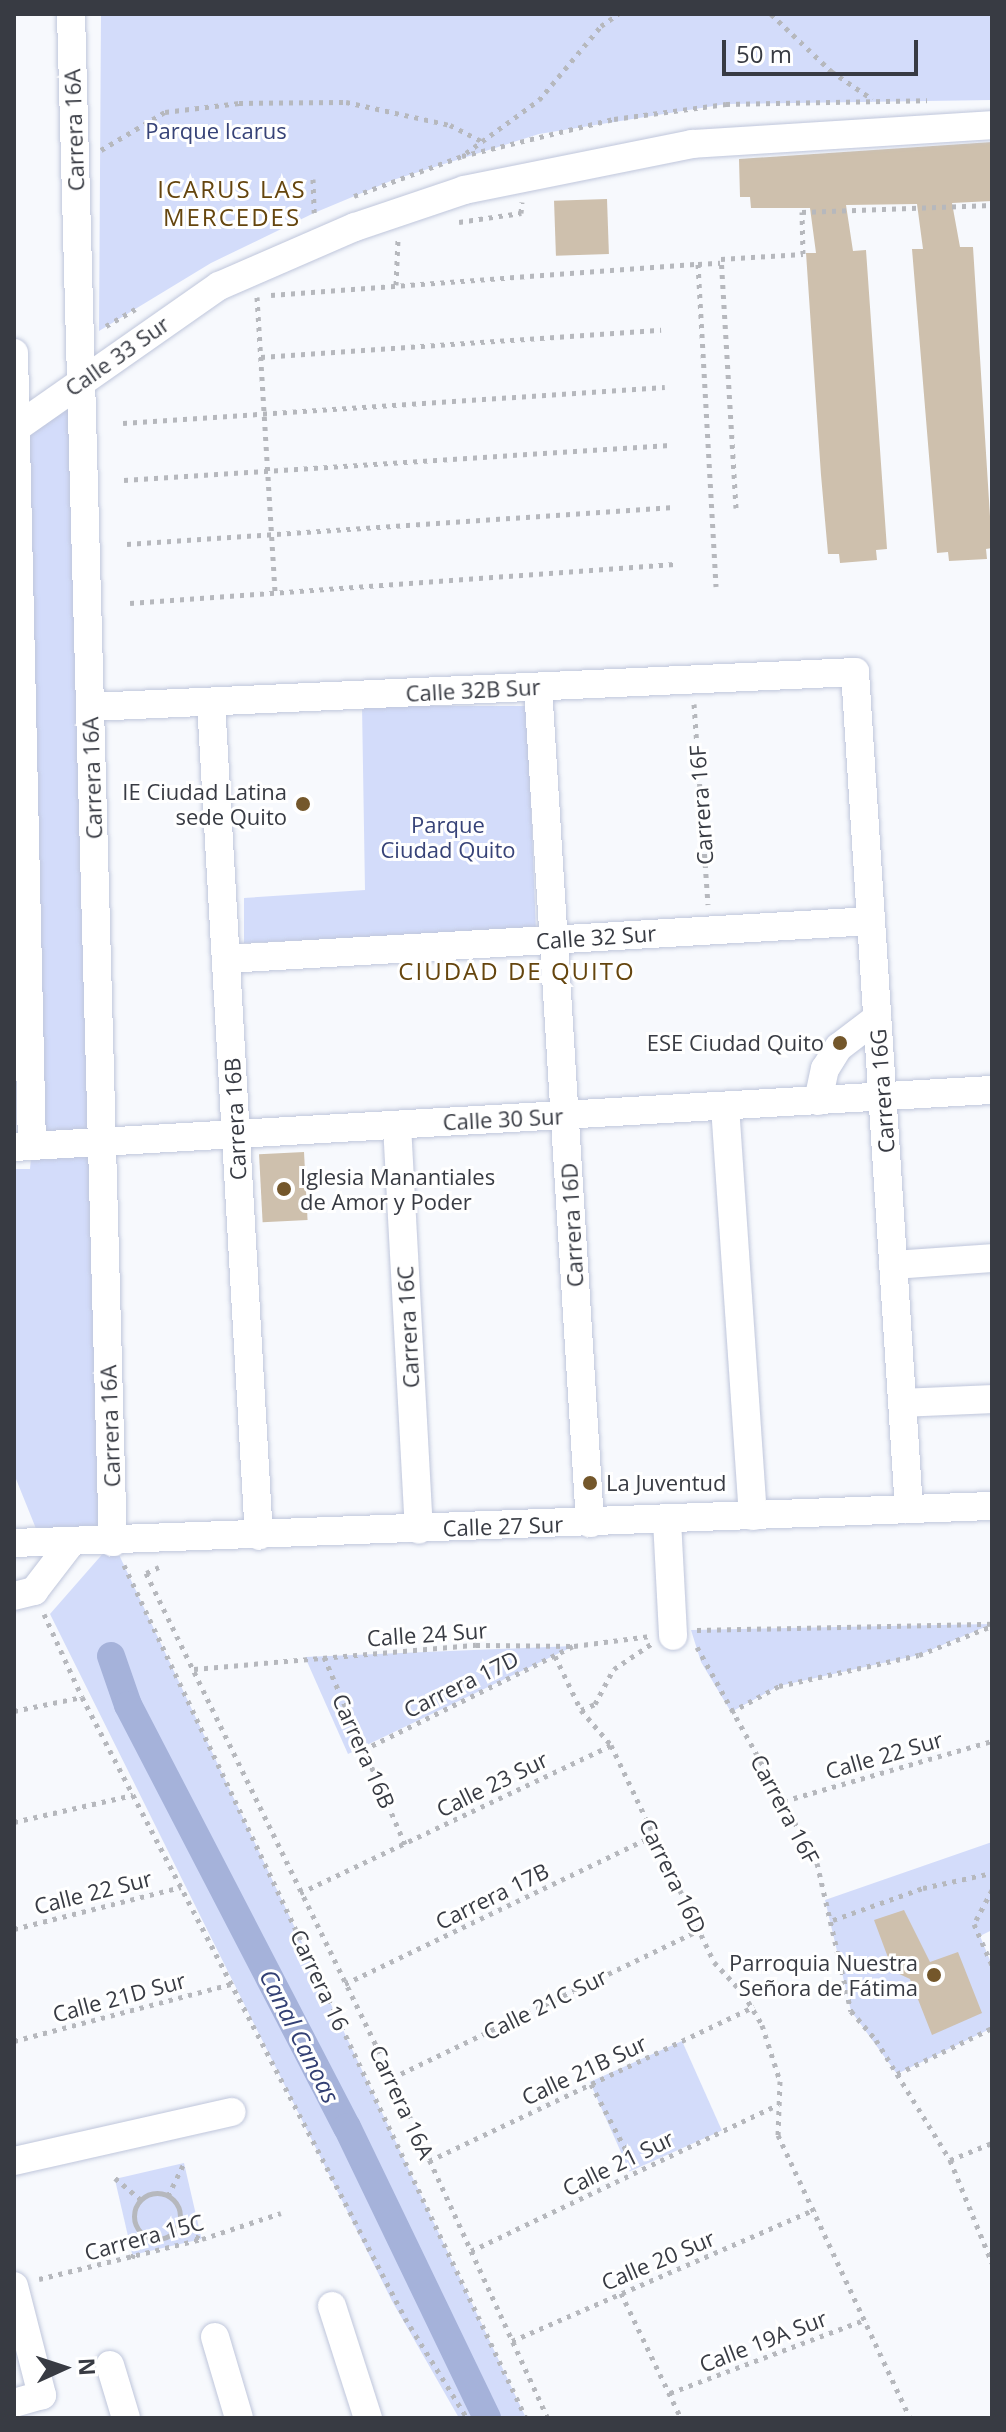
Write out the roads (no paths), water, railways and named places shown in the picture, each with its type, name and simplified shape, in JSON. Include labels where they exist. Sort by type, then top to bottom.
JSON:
[{"type":"street","name":"Carrera 16A","points":[[71,14],[113,1542]]},
{"type":"street","name":"Calle 33 Sur","points":[[16,428],[81,379],[219,286],[355,227],[464,190],[570,165],[721,141],[992,125]]},
{"type":"street","points":[[14,353],[23,1146]]},
{"type":"street","name":"Calle 32B Sur","points":[[91,707],[855,672]]},
{"type":"street","name":"Carrera 16G","points":[[855,672],[909,1509]]},
{"type":"street","name":"Carrera 16D","points":[[538,687],[590,1523]]},
{"type":"street","name":"Carrera 16B","points":[[211,702],[259,1536]]},
{"type":"street","name":"Calle 32 Sur","points":[[226,959],[871,921]]},
{"type":"street","points":[[818,1101],[825,1069],[839,1047],[877,1018]]},
{"type":"street","name":"Calle 30 Sur","points":[[23,1146],[992,1090]]},
{"type":"street","points":[[725,1106],[753,1516]]},
{"type":"street","name":"Carrera 16C","points":[[397,1125],[419,1529]]},
{"type":"street","points":[[893,1265],[992,1258]]},
{"type":"street","points":[[902,1403],[992,1399]]},
{"type":"street","name":"Calle 27 Sur","points":[[14,1543],[70,1544],[992,1506]]},
{"type":"street","points":[[667,1520],[675,1633]]},
{"type":"street","points":[[24,1593],[70,1544]]},
{"type":"street","points":[[14,2161],[232,2112]]},
{"type":"street","points":[[14,2403],[42,2395],[21,2284]]},
{"type":"street","points":[[332,2306],[368,2418]]},
{"type":"street","points":[[215,2337],[239,2418]]},
{"type":"street","points":[[110,2365],[126,2418]]},
{"type":"waterway","name":"Canal Canoas","points":[[111,1656],[128,1705],[347,2127],[487,2418]]},
{"type":"place","name":"IE Ciudad Latina sede Quito","points":[[303,804]]},
{"type":"place","name":"ESE Ciudad Quito","points":[[840,1043]]},
{"type":"place","name":"Iglesia Manantiales de Amor y Poder","points":[[284,1189]]},
{"type":"place","name":"La Juventud","points":[[590,1483]]},
{"type":"place","name":"Parroquia Nuestra Señora de Fátima","points":[[934,1975]]},
{"type":"district","name":"ICARUS LAS MERCEDES","points":[[232,203]]},
{"type":"district","name":"CIUDAD DE QUITO","points":[[517,971]]},
{"type":"park label","name":"Parque Icarus","points":[[216,131]]},
{"type":"park label","name":"Parque Ciudad Quito","points":[[448,836]]}]
